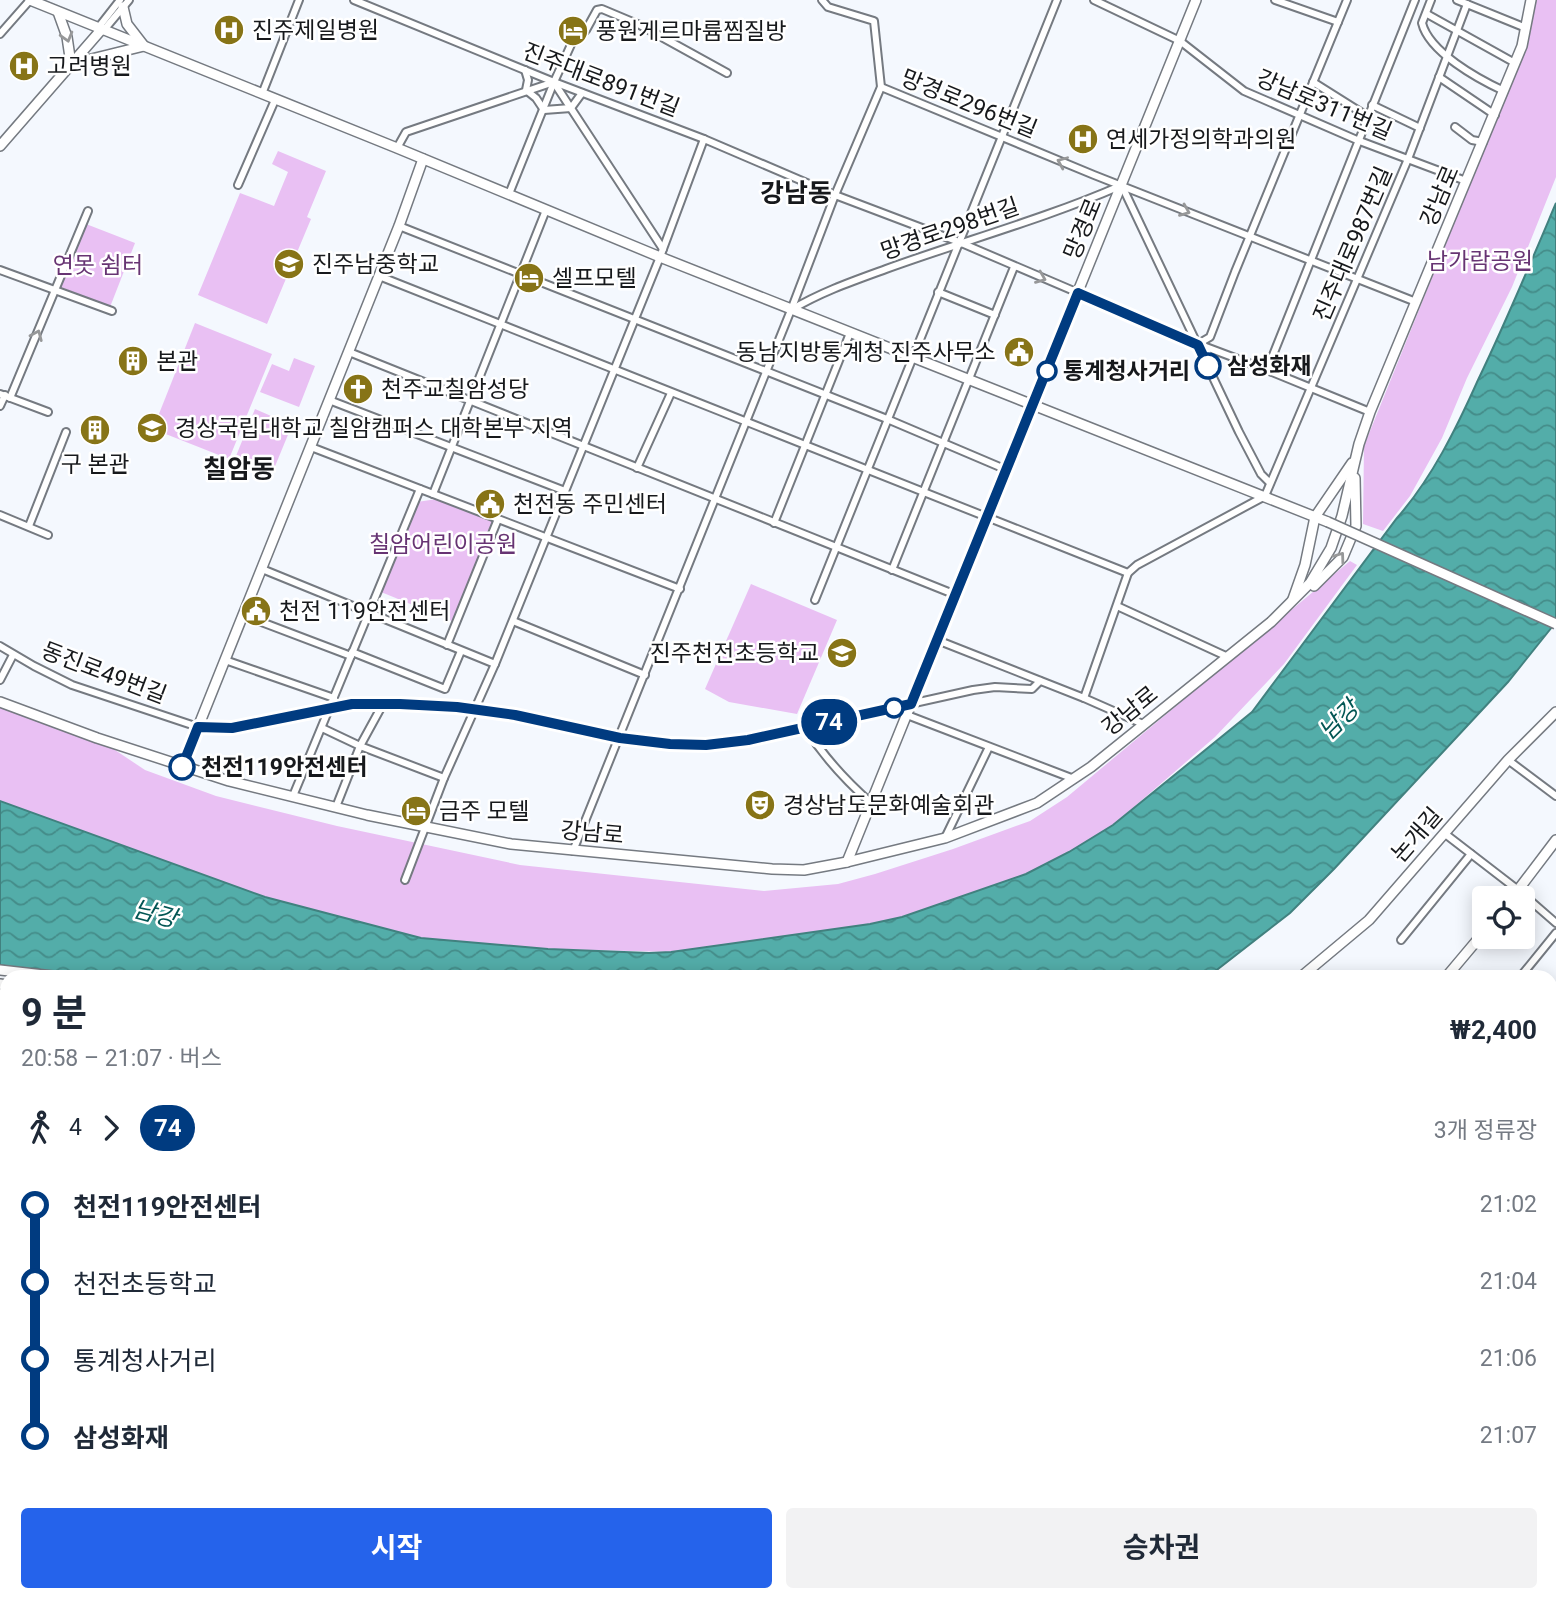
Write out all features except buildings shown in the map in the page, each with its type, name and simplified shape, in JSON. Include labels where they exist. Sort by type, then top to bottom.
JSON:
[{"type":"street","points":[[0,34],[30,0],[546,210],[662,253],[791,310],[1265,496],[1556,624]]},
{"type":"street","points":[[262,94],[299,0]]},
{"type":"street","name":"진주대로891번길","points":[[354,0],[554,82],[704,139],[835,195],[959,243],[1198,345],[1312,387],[1370,412]]},
{"type":"street","points":[[573,852],[835,195],[881,87],[874,21],[828,7],[821,0]]},
{"type":"street","points":[[815,600],[1057,0]]},
{"type":"street","name":"강남로311번길","points":[[1094,0],[1180,41],[1244,91],[1299,116],[1466,181]]},
{"type":"street","name":"망경로","points":[[847,862],[1196,0]]},
{"type":"street","points":[[1275,0],[1338,22]]},
{"type":"street","points":[[1198,345],[1210,337],[1347,0]]},
{"type":"street","points":[[1267,370],[1357,139],[1415,0]]},
{"type":"street","points":[[1431,0],[1423,27],[1447,57],[1488,84],[1504,91]]},
{"type":"street","points":[[1457,0],[1526,28]]},
{"type":"street","name":"강남로","points":[[0,702],[24,713],[182,767],[336,807],[511,844],[573,852],[804,870],[945,838],[1037,803],[1074,779],[1228,657],[1291,604],[1319,571],[1331,548],[1342,516],[1355,459],[1370,412],[1515,63],[1531,0]]},
{"type":"street","points":[[124,2],[127,24],[144,46]]},
{"type":"street","points":[[1,142],[124,2]]},
{"type":"street","name":"진주대로987번길","points":[[1265,496],[1408,159],[1467,4]]},
{"type":"street","points":[[509,194],[579,27],[586,30],[597,10],[602,9],[640,25],[727,74]]},
{"type":"street","points":[[58,12],[70,50],[71,64]]},
{"type":"street","points":[[1427,14],[1515,63]]},
{"type":"street","points":[[71,64],[144,46]]},
{"type":"street","points":[[526,70],[526,90]]},
{"type":"street","points":[[1439,77],[1494,114]]},
{"type":"street","points":[[397,148],[406,132],[554,82]]},
{"type":"street","points":[[554,82],[662,253]]},
{"type":"street","points":[[1313,82],[1367,116]]},
{"type":"street","name":"망경로296번길","points":[[881,87],[1416,302]]},
{"type":"street","points":[[526,90],[544,110]]},
{"type":"street","points":[[571,108],[582,93]]},
{"type":"street","points":[[238,185],[275,100]]},
{"type":"street","points":[[1372,104],[1420,128]]},
{"type":"street","points":[[544,110],[571,108]]},
{"type":"street","points":[[1455,127],[1472,140],[1483,142]]},
{"type":"street","points":[[405,880],[444,778],[513,621],[635,320],[704,139]]},
{"type":"street","points":[[182,767],[399,226],[423,159]]},
{"type":"street","points":[[1122,186],[1261,474],[1270,483]]},
{"type":"street","name":"망경로298번길","points":[[791,310],[817,295],[1122,186]]},
{"type":"street","points":[[433,494],[546,210]]},
{"type":"street","points":[[0,406],[56,290],[88,211]]},
{"type":"street","points":[[399,226],[887,419],[1007,470]]},
{"type":"street","points":[[892,570],[1014,267]]},
{"type":"street","points":[[0,270],[112,311]]},
{"type":"street","points":[[379,276],[1128,573]]},
{"type":"street","points":[[939,292],[995,315]]},
{"type":"street","points":[[774,523],[850,333]]},
{"type":"street","points":[[349,352],[956,596]]},
{"type":"street","points":[[638,468],[671,393]]},
{"type":"street","points":[[5,396],[48,412]]},
{"type":"street","points":[[329,400],[565,492]]},
{"type":"street","points":[[29,526],[66,432]]},
{"type":"street","points":[[311,447],[680,589]]},
{"type":"street","points":[[1291,604],[1307,555],[1315,517],[1355,459]]},
{"type":"street","points":[[1291,604],[1302,598],[1343,557],[1356,526],[1355,459]]},
{"type":"street","points":[[293,796],[421,489]]},
{"type":"street","points":[[1084,698],[1128,573],[1265,496]]},
{"type":"street","points":[[0,515],[48,534]]},
{"type":"street","points":[[447,645],[498,519]]},
{"type":"street","points":[[262,569],[495,664]]},
{"type":"street","points":[[1116,606],[1228,657]]},
{"type":"street","points":[[243,615],[445,689],[461,651]]},
{"type":"street","points":[[513,621],[645,675]]},
{"type":"street","points":[[937,640],[1143,724]]},
{"type":"street","name":"동진로49번길","points":[[0,646],[72,685],[198,727],[232,728],[352,704],[383,704],[473,709],[515,715],[620,738],[670,744],[706,745],[748,740],[984,688],[1032,689],[1040,681]]},
{"type":"street","points":[[0,680],[13,655]]},
{"type":"street","points":[[225,660],[334,698]]},
{"type":"street","points":[[336,807],[360,746],[383,704]]},
{"type":"street","name":"논개길","points":[[1309,970],[1369,920],[1508,760],[1556,712]]},
{"type":"street","points":[[907,715],[1074,779]]},
{"type":"street","points":[[805,727],[836,770],[871,803]]},
{"type":"street","points":[[322,728],[360,746],[444,778]]},
{"type":"street","points":[[945,838],[989,747]]},
{"type":"street","points":[[1508,760],[1556,796]]},
{"type":"street","points":[[1444,833],[1506,886]]},
{"type":"street","points":[[1521,886],[1556,840]]},
{"type":"street","points":[[1401,940],[1471,855]]},
{"type":"street","points":[[1535,908],[1556,923]]},
{"type":"street","points":[[1526,970],[1556,933]]},
{"type":"street","points":[[1452,970],[1472,946]]},
{"type":"green space","name":"남가람공원","points":[[1533,0],[1556,0],[1556,177],[1512,287],[1467,378],[1442,438],[1410,496],[1383,531],[1363,524],[1364,446],[1528,40]]},
{"type":"green space","points":[[278,151],[326,171],[307,217],[311,219],[267,324],[198,295],[240,193],[274,206],[288,172],[272,164]]},
{"type":"green space","name":"연못 쉼터","points":[[86,224],[135,243],[110,307],[61,287]]},
{"type":"green space","points":[[195,323],[272,354],[229,459],[153,429]]},
{"type":"green space","points":[[294,358],[315,366],[299,407],[260,392],[272,364],[289,371]]},
{"type":"green space","points":[[255,409],[292,425],[271,476],[234,461]]},
{"type":"green space","name":"칠암어린이공원","points":[[437,499],[495,522],[452,621],[381,592],[417,502]]},
{"type":"green space","points":[[1350,561],[1357,565],[1284,664],[1215,737],[1113,825],[1026,874],[902,917],[870,924],[671,952],[548,949],[421,938],[265,897],[0,801],[0,706],[97,738],[145,770],[216,796],[337,826],[520,865],[764,891],[838,884],[953,849],[1030,821],[1067,797]]},
{"type":"green space","points":[[751,584],[837,620],[797,714],[729,702],[705,689]]},
{"type":"water","name":"남강","points":[[1556,203],[1556,622],[1508,682],[1334,869],[1290,913],[1217,970],[28,970],[0,965],[0,801],[265,897],[421,938],[548,949],[671,952],[870,924],[902,917],[1026,874],[1113,825],[1252,712],[1432,470],[1452,435]]},
{"type":"bus line","name":"74","points":[[182,767],[198,727],[232,728],[260,724],[352,704],[457,707],[515,715],[601,736],[706,745],[748,740],[911,704],[1078,293],[1198,345],[1208,366]]},
{"type":"place","name":"진주제일병원","points":[[229,30]]},
{"type":"place","name":"풍원게르마륨찜질방","points":[[573,31]]},
{"type":"place","name":"고려병원","points":[[24,66]]},
{"type":"place","name":"연세가정의학과의원","points":[[1083,139]]},
{"type":"place","name":"진주남중학교","points":[[289,264]]},
{"type":"place","name":"셀프모텔","points":[[529,278]]},
{"type":"place","name":"동남지방통계청 진주사무소","points":[[1019,352]]},
{"type":"place","name":"본관","points":[[133,361]]},
{"type":"place","name":"삼성화재","points":[[1208,366]]},
{"type":"place","name":"통계청사거리","points":[[1047,371]]},
{"type":"place","name":"천주교칠암성당","points":[[358,389]]},
{"type":"place","name":"경상국립대학교 칠암캠퍼스 대학본부 지역","points":[[152,428]]},
{"type":"place","name":"구 본관","points":[[95,430]]},
{"type":"place","name":"천전동 주민센터","points":[[490,504]]},
{"type":"place","name":"천전 119안전센터","points":[[256,611]]},
{"type":"place","name":"진주천전초등학교","points":[[842,653]]},
{"type":"place","name":"천전119안전센터","points":[[182,767]]},
{"type":"place","name":"경상남도문화예술회관","points":[[760,805]]},
{"type":"place","name":"금주 모텔","points":[[416,811]]},
{"type":"district","name":"강남동","points":[[796,193]]},
{"type":"district","name":"칠암동","points":[[239,469]]}]
